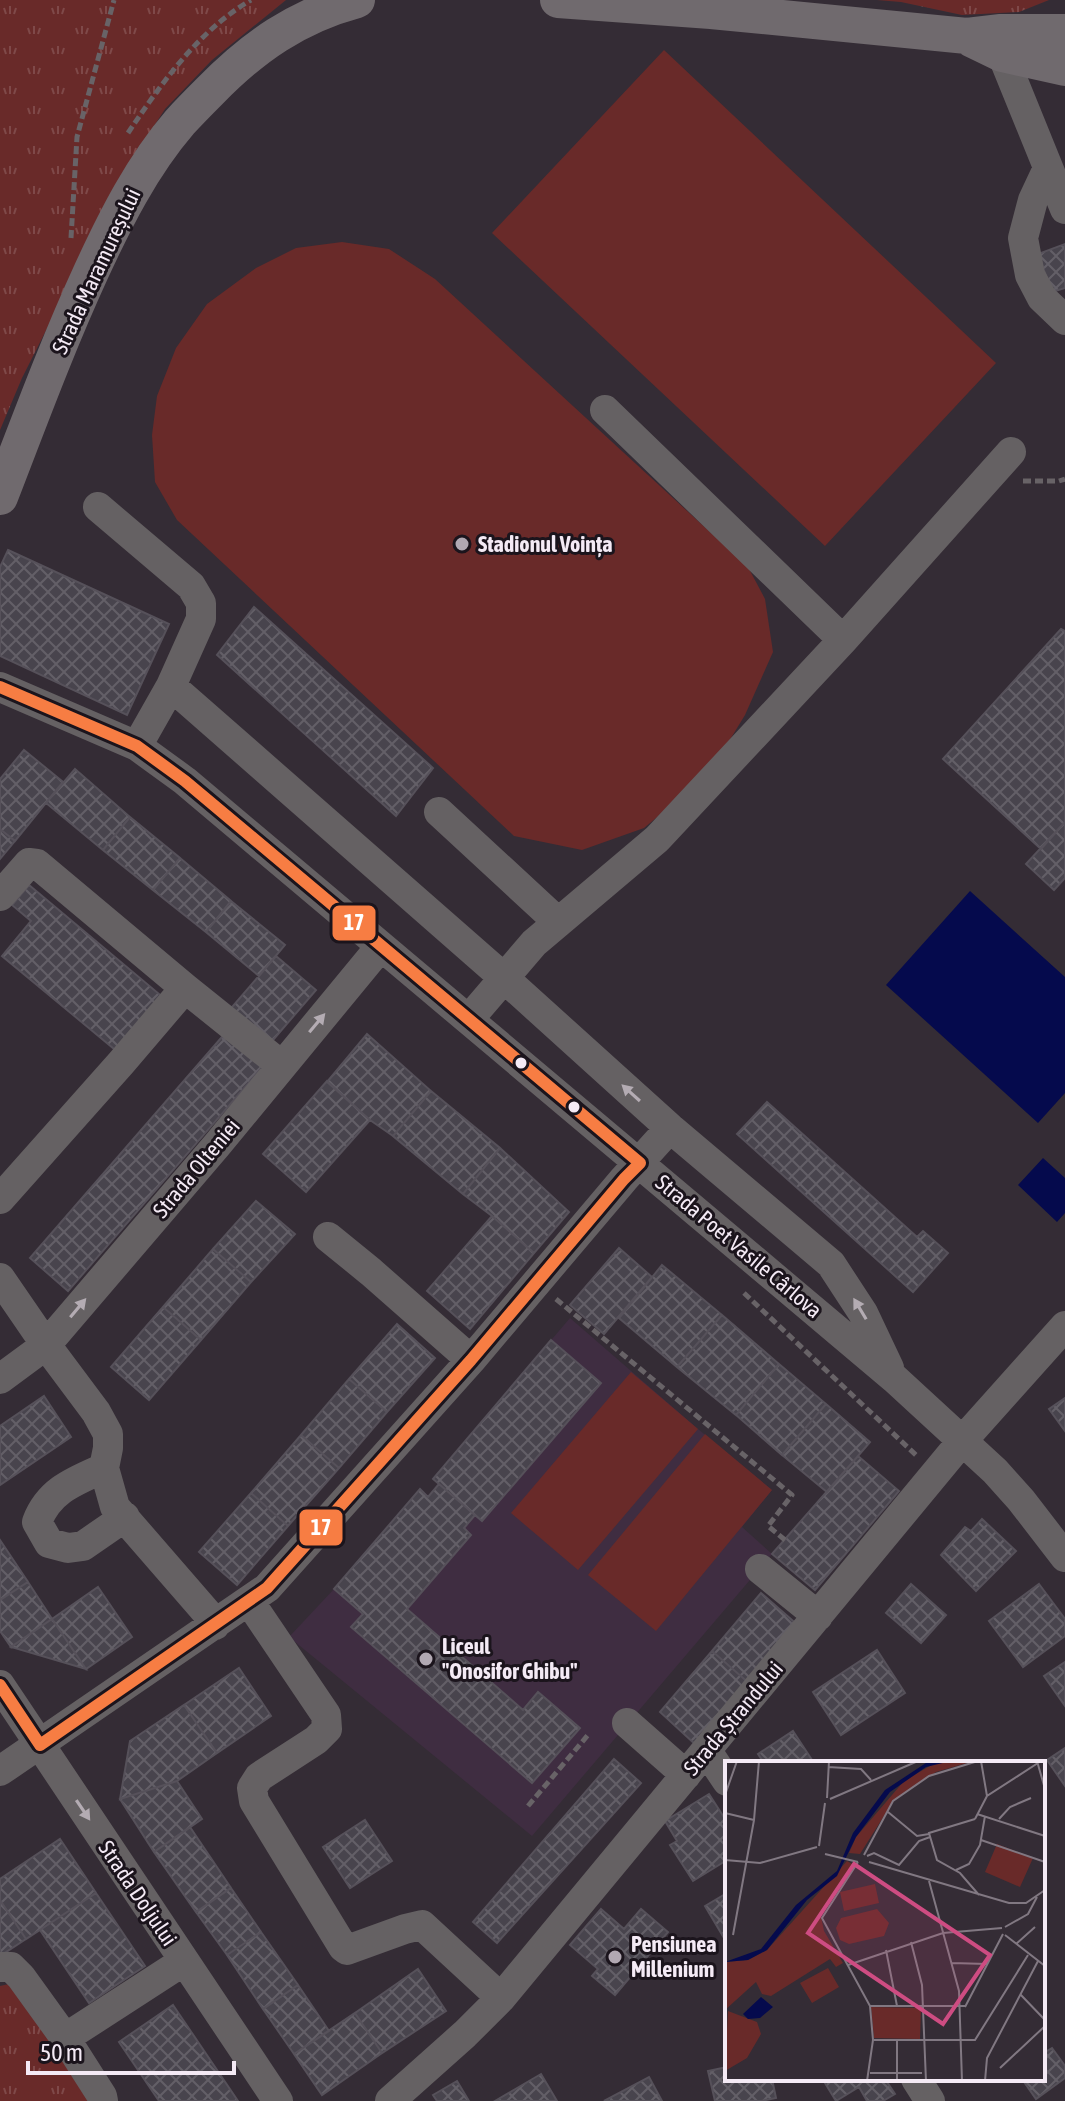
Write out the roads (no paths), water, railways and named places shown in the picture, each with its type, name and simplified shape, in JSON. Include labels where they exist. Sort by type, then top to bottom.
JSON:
[{"type":"main road","name":"Strada Maramureșului","points":[[0,497],[77,303],[115,220],[144,171],[179,123],[261,44],[296,23],[357,0]]},
{"type":"main road","points":[[558,0],[711,11],[967,36],[1060,30]]},
{"type":"main road","points":[[967,36],[1002,54],[1065,68]]},
{"type":"street","points":[[1002,54],[1065,209]]},
{"type":"street","points":[[1048,168],[1033,200],[1023,238],[1030,275],[1042,298],[1065,320]]},
{"type":"street","points":[[605,410],[843,640]]},
{"type":"street","points":[[469,1019],[534,943],[657,839],[843,640],[1011,452]]},
{"type":"street","points":[[98,507],[191,586],[201,603],[201,619],[171,686],[137,746]]},
{"type":"street","points":[[171,686],[670,1128],[831,1264],[863,1313],[895,1379]]},
{"type":"street","name":"Strada Poet Vasile Cârlova","points":[[0,687],[137,746],[185,781],[895,1379],[963,1440],[1021,1500],[1065,1557]]},
{"type":"street","points":[[439,812],[558,922]]},
{"type":"street","points":[[0,896],[29,863],[37,864],[281,1065]]},
{"type":"street","name":"Strada Olteniei","points":[[0,1379],[46,1345],[381,946]]},
{"type":"street","points":[[0,1199],[185,988]]},
{"type":"street","points":[[0,1771],[267,1588],[471,1360],[670,1128]]},
{"type":"street","points":[[328,1237],[471,1360]]},
{"type":"street","points":[[0,1278],[96,1412],[108,1434],[104,1468],[115,1507],[215,1625]]},
{"type":"street","name":"Strada Ștrandului","points":[[390,2101],[501,1998],[963,1440],[1065,1326]]},
{"type":"street","points":[[104,1468],[65,1486],[43,1506],[37,1522],[49,1543],[68,1548],[83,1546],[125,1517]]},
{"type":"street","points":[[760,1569],[818,1616]]},
{"type":"street","points":[[249,1601],[326,1715],[327,1729],[316,1740],[259,1777],[252,1788],[254,1801],[343,1947],[347,1950],[422,1925],[501,1998]]},
{"type":"street","name":"Strada Doljului","points":[[0,1685],[278,2101]]},
{"type":"street","points":[[627,1723],[686,1775]]},
{"type":"street","points":[[707,1751],[725,1778]]},
{"type":"street","points":[[65,2038],[184,1961]]},
{"type":"street","points":[[0,1967],[11,1967],[21,1977],[65,2038],[103,2101]]},
{"type":"street","points":[[917,2081],[930,2101]]},
{"type":"place","name":"Stadionul Voința","points":[[462,544]]},
{"type":"place","name":"Liceul \"Onosifor Ghibu\"","points":[[426,1659]]},
{"type":"place","name":"Pensiunea Millenium","points":[[615,1957]]}]
